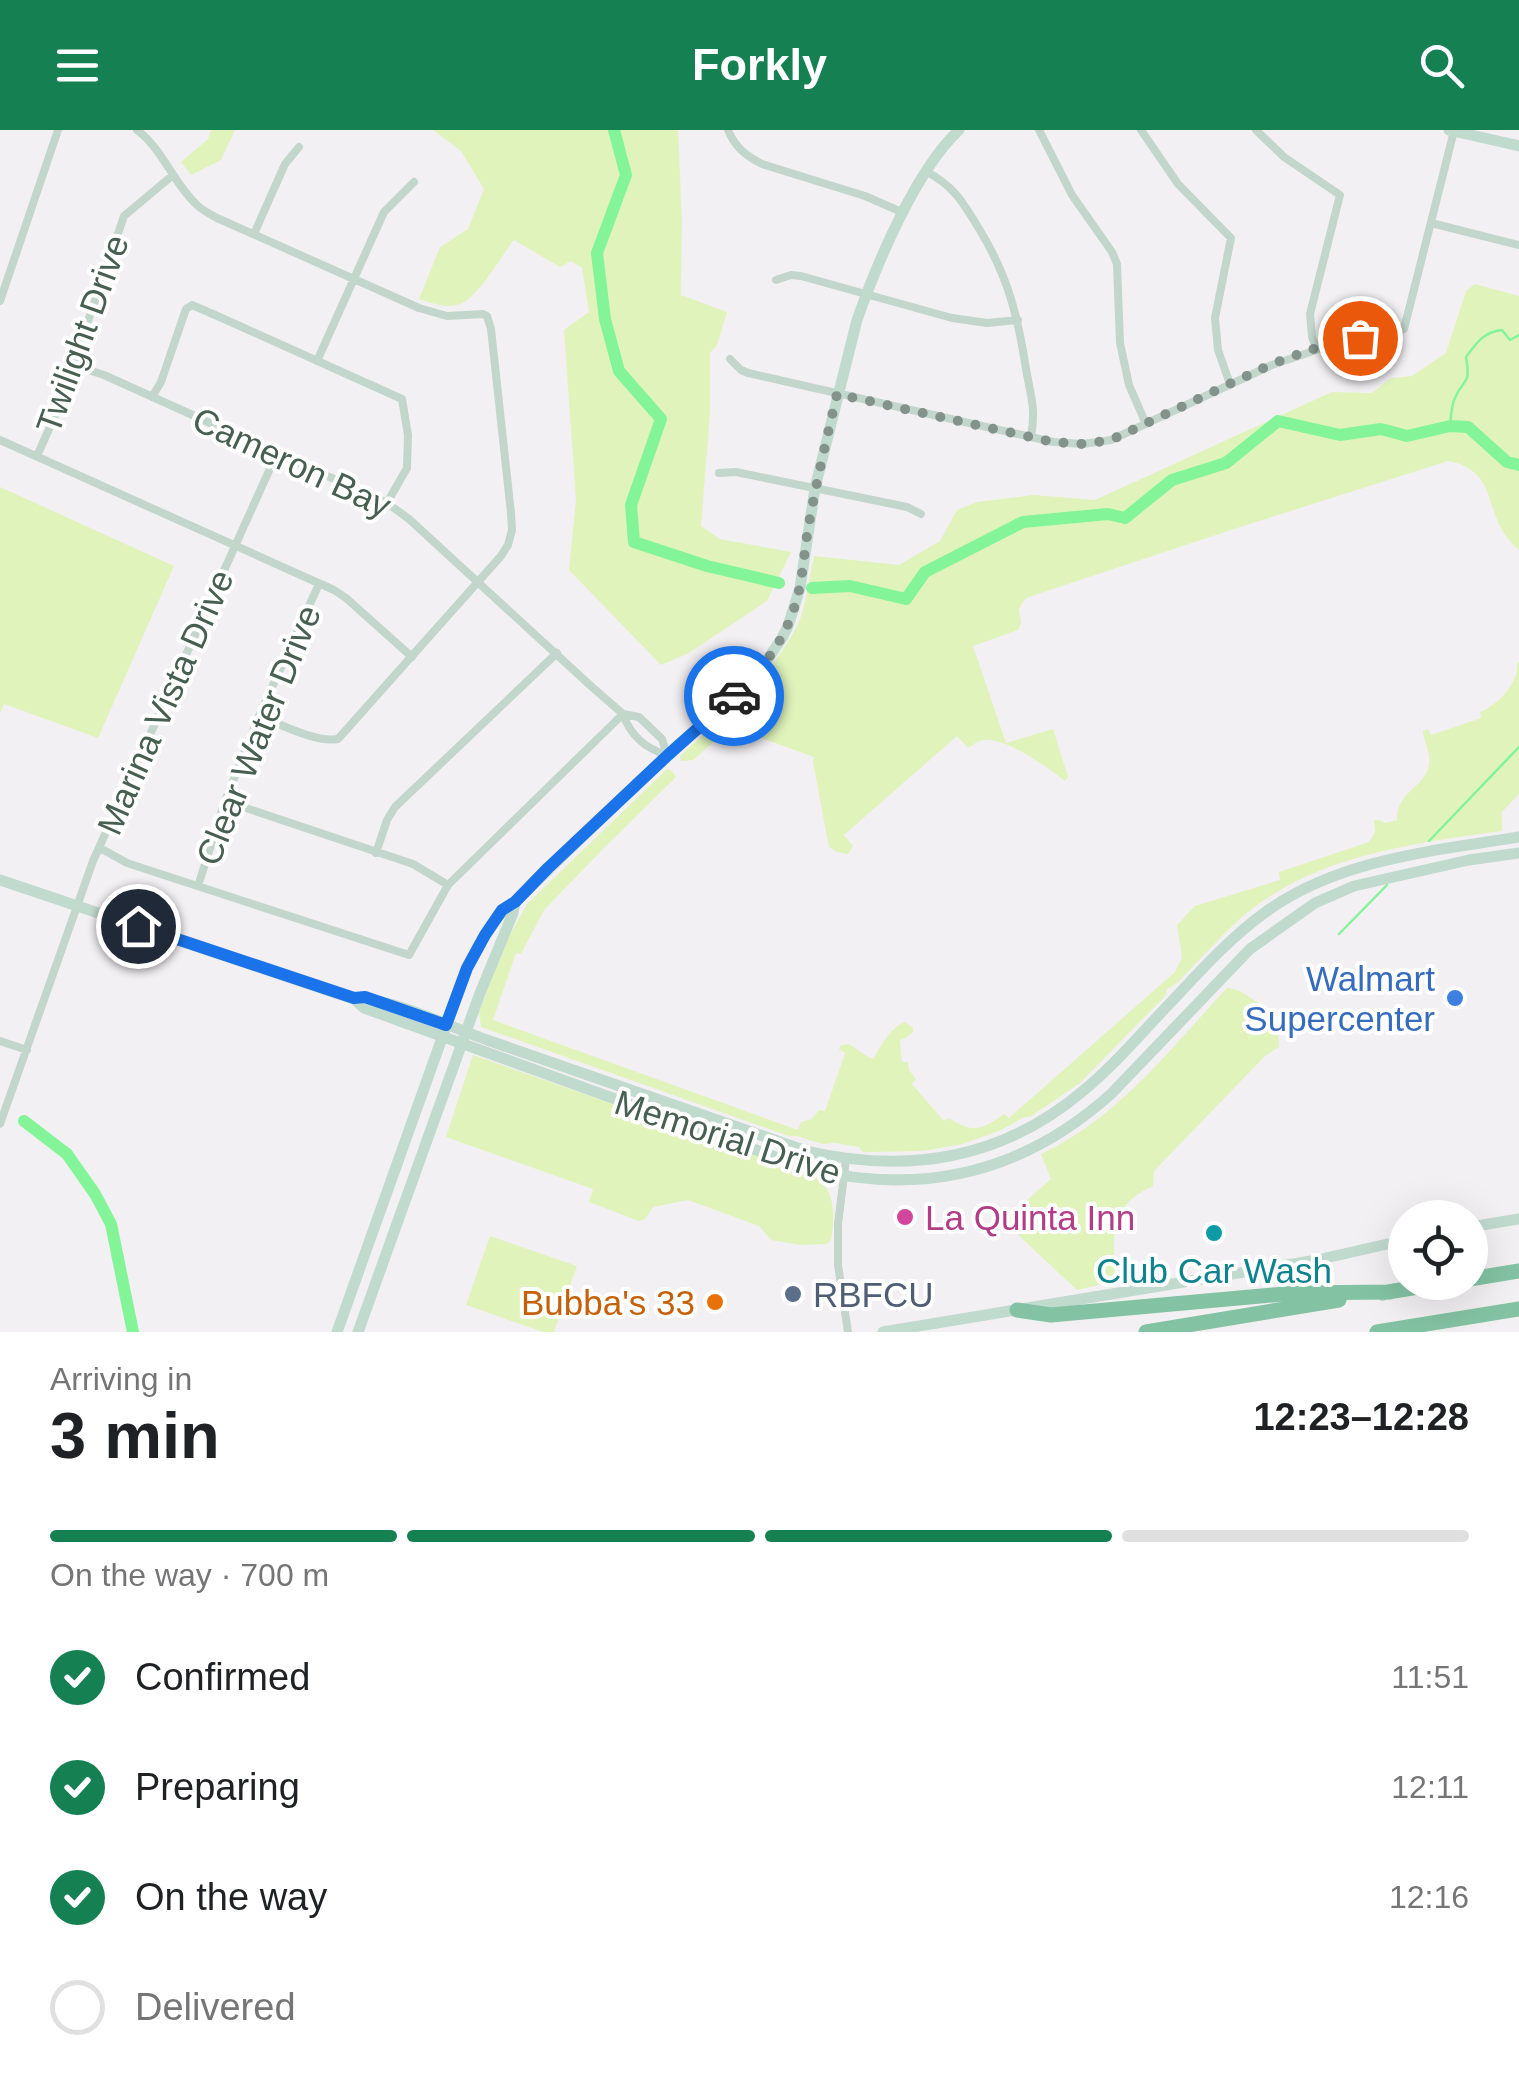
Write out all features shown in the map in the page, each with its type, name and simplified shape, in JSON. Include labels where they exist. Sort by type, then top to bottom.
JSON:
[{"type":"highway","points":[[1488,1276],[1519,1271]]},
{"type":"highway","points":[[1017,1310],[1051,1315],[1294,1293],[1388,1292]]},
{"type":"highway","points":[[1146,1332],[1388,1292]]},
{"type":"highway","points":[[1377,1332],[1519,1309]]},
{"type":"street","points":[[0,301],[58,130]]},
{"type":"street","points":[[728,130],[733,143],[762,164],[865,196],[904,213]]},
{"type":"street","points":[[1039,130],[1072,195],[1117,264],[1120,343],[1130,385],[1146,424]]},
{"type":"street","points":[[1141,130],[1178,184],[1231,238],[1215,318],[1218,350],[1230,384]]},
{"type":"street","points":[[1256,130],[1292,163],[1340,195],[1310,314],[1316,348]]},
{"type":"street","points":[[337,1332],[467,968],[485,935],[502,910],[738,693],[782,638],[800,588],[815,488],[866,294],[925,171],[955,131]]},
{"type":"street","points":[[730,359],[748,373],[1031,437],[1070,444],[1111,440],[1316,348],[1404,328],[1452,131],[1519,146]]},
{"type":"street","points":[[143,132],[198,206],[217,218],[434,313],[483,314],[491,329],[512,530],[508,544],[479,583],[338,739],[329,741],[259,716]]},
{"type":"street","points":[[254,234],[285,164],[298,147]]},
{"type":"street","points":[[925,171],[942,180],[966,206],[1000,265],[1018,320],[1034,405],[1031,437]]},
{"type":"street","name":"Twilight Drive","points":[[38,456],[58,410],[124,216],[173,175]]},
{"type":"street","points":[[317,360],[384,212],[414,182]]},
{"type":"street","points":[[1432,223],[1519,245]]},
{"type":"street","points":[[776,280],[801,276],[969,322],[1018,320]]},
{"type":"street","points":[[152,397],[186,309],[192,306],[317,360],[402,399],[408,435],[407,468],[388,503]]},
{"type":"street","name":"Cameron Bay","points":[[73,365],[104,375],[388,503],[592,687],[624,714],[639,717],[662,740],[668,755]]},
{"type":"street","points":[[0,440],[334,590],[412,657]]},
{"type":"street","name":"Marina Vista Drive","points":[[0,1124],[76,906],[277,453]]},
{"type":"street","points":[[719,472],[736,472],[907,507],[921,514]]},
{"type":"street","name":"Clear Water Drive","points":[[198,886],[225,801],[318,584]]},
{"type":"street","points":[[376,852],[396,807],[557,653]]},
{"type":"street","points":[[100,848],[127,862],[410,955],[448,885],[624,714]]},
{"type":"street","name":"Cameron Bay","points":[[624,714],[628,727],[651,751],[668,755]]},
{"type":"street","points":[[225,801],[413,864],[448,885]]},
{"type":"street","points":[[1515,838],[1516,853]]},
{"type":"street","name":"Memorial Drive","points":[[465,1039],[806,1150],[846,1159],[936,1159],[986,1146],[1033,1125],[1083,1092],[1218,953],[1268,910],[1304,888],[1392,858],[1515,838]]},
{"type":"street","name":"Memorial Drive","points":[[0,880],[354,998],[364,1008],[444,1031],[806,1168],[843,1178],[920,1180],[962,1173],[1010,1158],[1056,1137],[1112,1094],[1250,949],[1315,903],[1354,886],[1516,853]]},
{"type":"street","points":[[358,1332],[515,902]]},
{"type":"street","points":[[1218,953],[1233,968]]},
{"type":"street","points":[[0,1041],[27,1050]]},
{"type":"street","points":[[846,1159],[838,1224],[838,1264],[848,1332]]},
{"type":"street","points":[[1488,1224],[1519,1219]]},
{"type":"street","points":[[884,1332],[1316,1260],[1388,1244]]},
{"type":"street","points":[[360,1267],[379,1274]]},
{"type":"green space","points":[[211,130],[235,130],[221,160],[191,175],[181,162],[208,139]]},
{"type":"green space","points":[[433,130],[678,130],[681,295],[727,312],[717,345],[710,353],[710,413],[701,526],[720,539],[791,552],[767,601],[689,653],[661,665],[569,570],[576,500],[564,330],[589,312],[582,268],[571,261],[560,267],[514,240],[467,300],[450,306],[419,299],[440,247],[468,229],[484,189],[461,151]]},
{"type":"green space","points":[[1475,284],[1519,296],[1519,550],[1499,524],[1477,475],[1448,461],[1026,598],[1019,608],[1018,630],[973,646],[1006,743],[1053,729],[1068,777],[1065,781],[1003,743],[983,740],[968,748],[957,736],[844,835],[853,846],[848,854],[829,847],[814,757],[731,727],[693,760],[681,761],[680,756],[745,695],[787,644],[801,616],[814,556],[899,565],[940,541],[957,510],[977,502],[1033,495],[1095,500],[1332,392],[1372,393],[1391,378],[1412,376],[1446,353],[1466,291]]},
{"type":"green space","points":[[0,487],[174,566],[98,738],[4,704],[0,713]]},
{"type":"green space","points":[[1519,662],[1519,794],[1502,812],[1502,831],[1372,854],[1340,863],[1281,890],[1253,908],[1167,989],[1166,995],[1080,1083],[1030,1117],[963,1144],[922,1151],[863,1152],[859,1147],[789,1136],[481,1027],[479,1012],[502,949],[527,904],[667,769],[676,777],[544,910],[521,954],[516,953],[493,1020],[798,1130],[801,1122],[812,1119],[819,1110],[825,1111],[845,1053],[839,1050],[841,1045],[849,1044],[873,1059],[890,1033],[905,1022],[913,1032],[900,1040],[902,1062],[908,1062],[916,1079],[912,1084],[944,1121],[949,1118],[977,1128],[1004,1114],[1009,1118],[1175,972],[1182,958],[1177,925],[1195,906],[1280,880],[1279,872],[1369,842],[1375,832],[1374,820],[1397,820],[1401,802],[1427,772],[1429,756],[1423,731],[1428,729],[1431,735],[1481,718],[1480,712],[1500,699],[1511,685]]},
{"type":"green space","points":[[1227,988],[1242,992],[1269,1013],[1279,1047],[1265,1056],[1154,1171],[1153,1186],[1138,1194],[1120,1214],[1114,1238],[1116,1281],[1077,1290],[1003,1221],[1051,1179],[1041,1154],[1069,1139],[1118,1102]]},
{"type":"green space","points":[[473,1055],[812,1174],[830,1195],[831,1240],[827,1244],[800,1245],[771,1240],[759,1226],[688,1200],[653,1207],[639,1221],[589,1202],[593,1189],[446,1137]]},
{"type":"green space","points":[[490,1236],[577,1266],[554,1332],[543,1332],[466,1305]]},
{"type":"waterway","points":[[614,130],[626,175],[597,253],[605,319],[619,371],[661,419],[631,505],[634,542],[707,566],[779,583]]},
{"type":"waterway","points":[[1450,426],[1454,401],[1467,378],[1466,357],[1490,333],[1502,330],[1510,340],[1519,335]]},
{"type":"waterway","points":[[812,588],[850,586],[906,599],[925,572],[1023,522],[1108,514],[1125,518],[1172,480],[1226,463],[1278,421],[1340,435],[1381,429],[1407,436],[1450,426],[1468,427],[1507,462],[1519,465]]},
{"type":"waterway","points":[[1429,841],[1519,747]]},
{"type":"waterway","points":[[1339,934],[1387,885]]},
{"type":"waterway","points":[[1342,970],[1346,988]]},
{"type":"waterway","points":[[24,1121],[67,1154],[111,1224],[133,1332]]},
{"type":"way so far","points":[[734,696],[776,647],[793,613],[815,488],[837,394],[1053,442],[1096,444],[1272,364],[1360,338]]},
{"type":"place","name":"Walmart Supercenter","points":[[1455,998]]},
{"type":"place","name":"La Quinta Inn","points":[[905,1217]]},
{"type":"place","name":"Club Car Wash","points":[[1214,1233]]},
{"type":"place","name":"RBFCU","points":[[793,1294]]},
{"type":"place","name":"Bubba's 33","points":[[715,1302]]},
{"type":"route","points":[[138,926],[446,1025],[467,968],[502,910],[734,696]]}]
